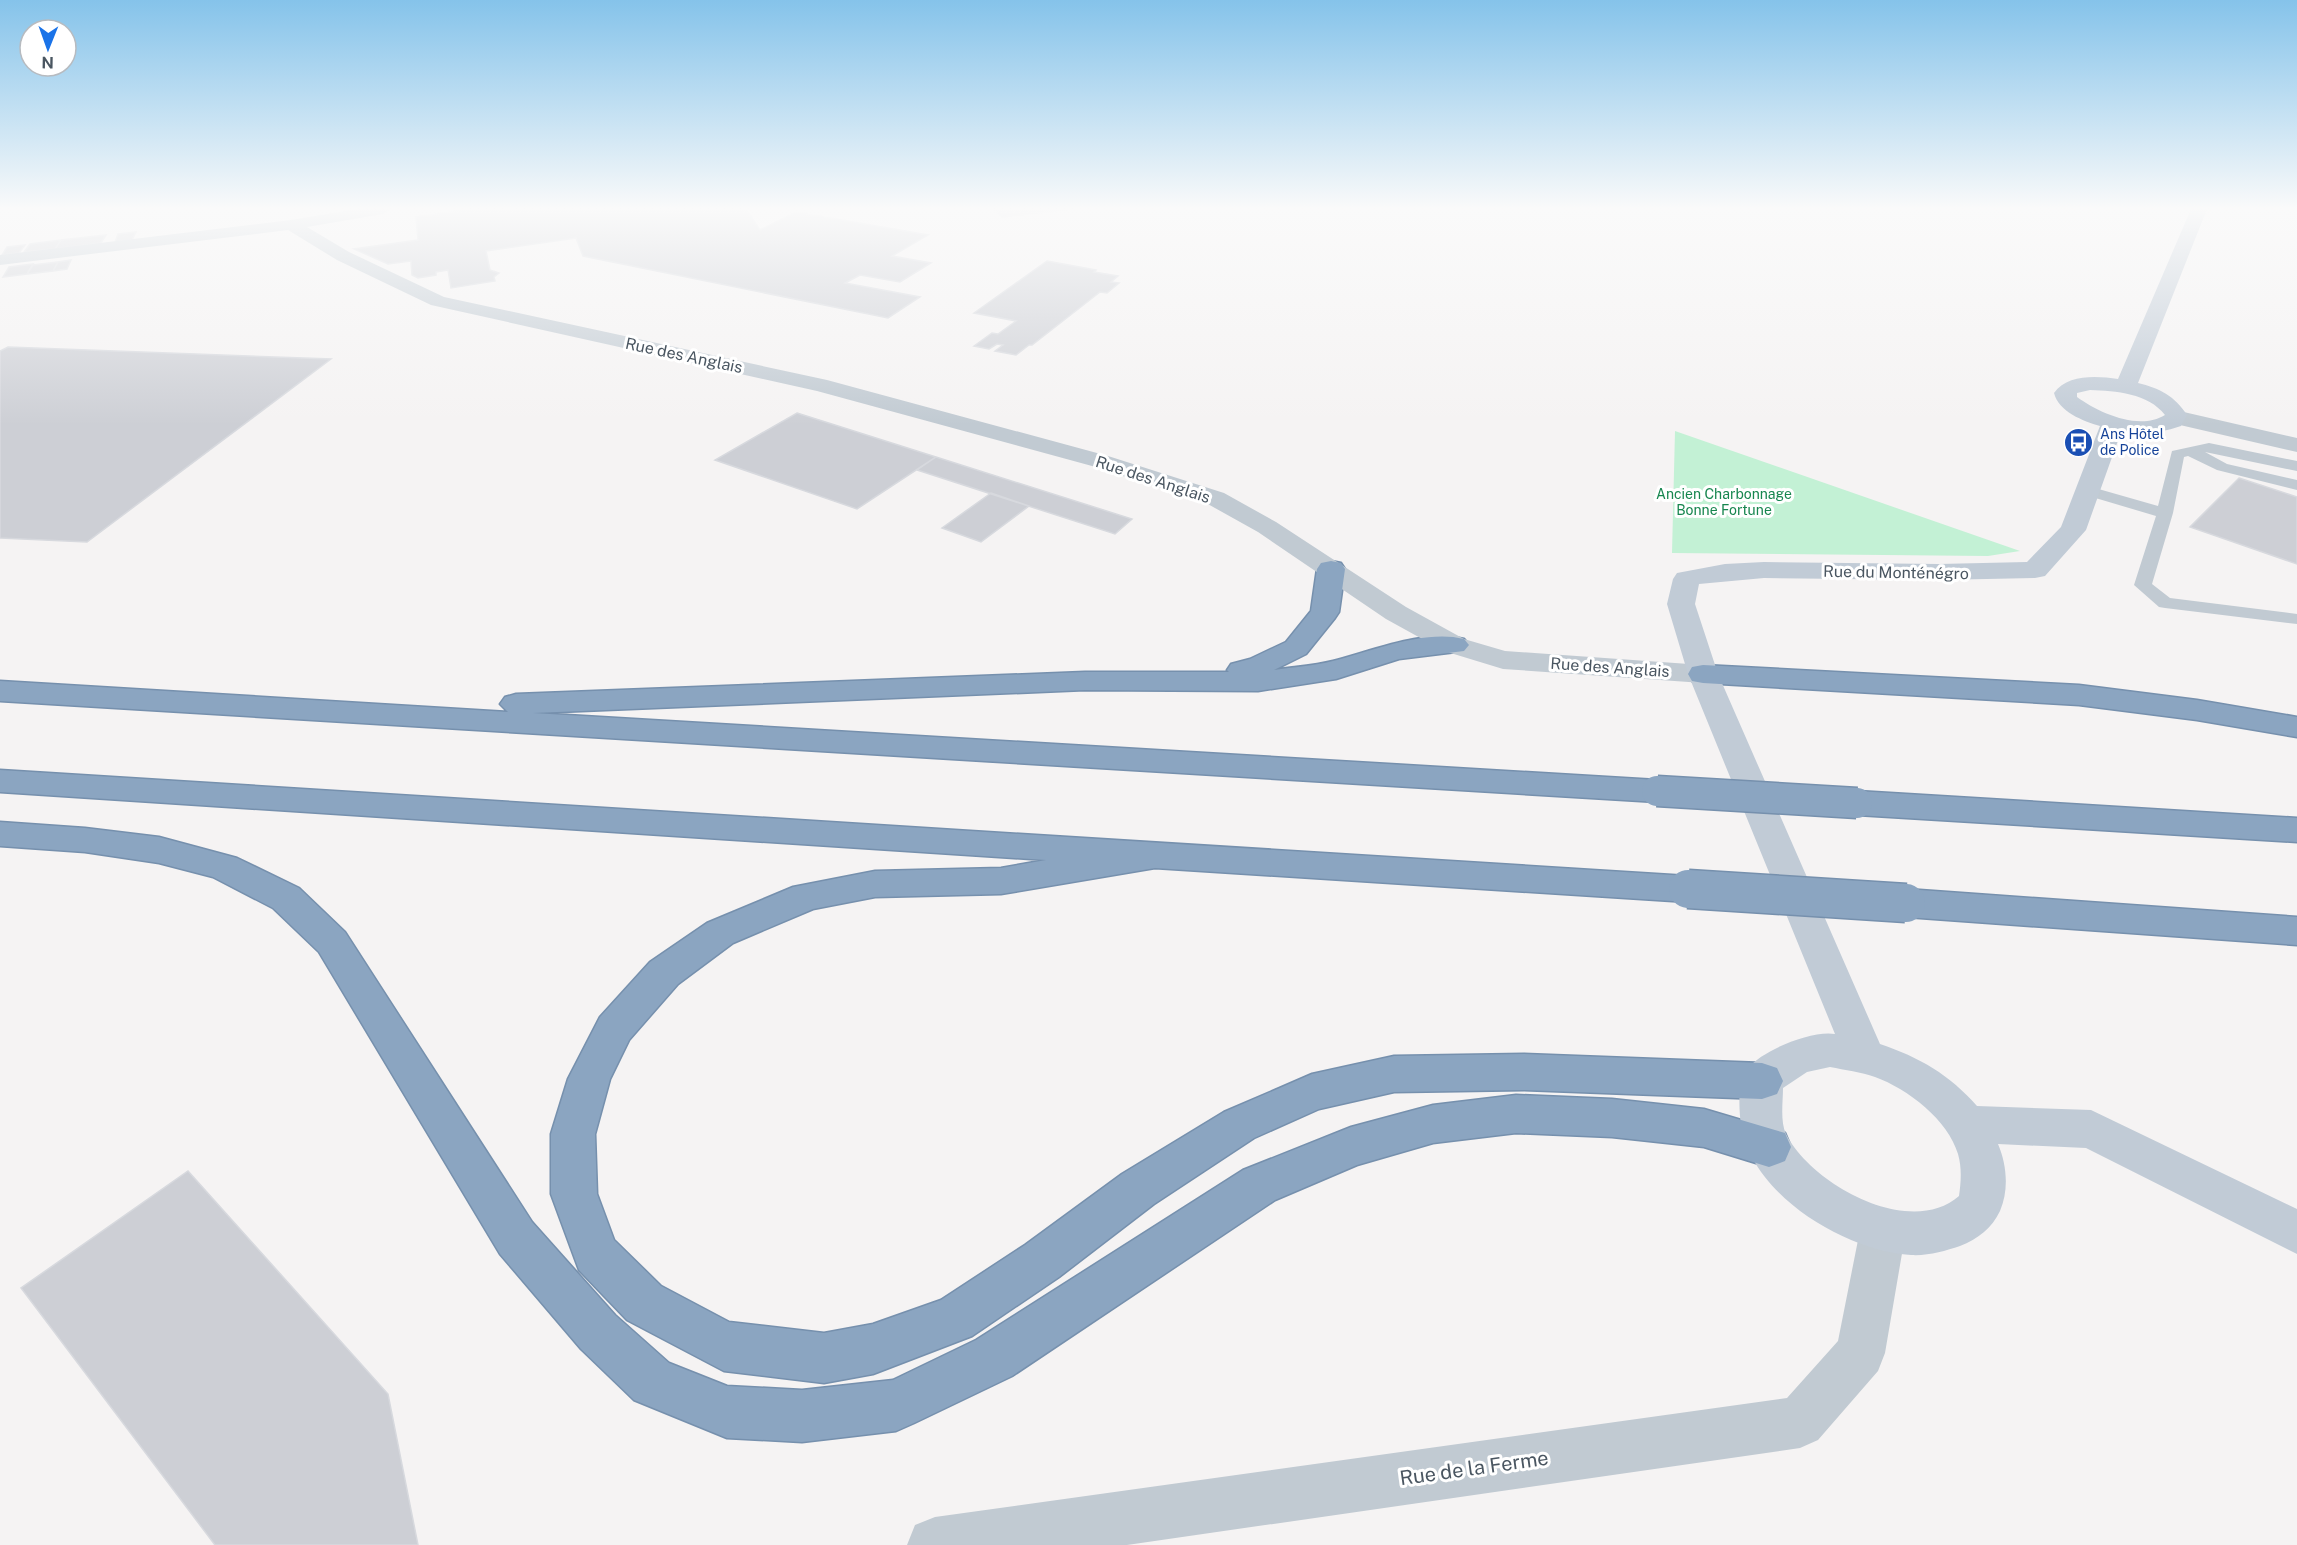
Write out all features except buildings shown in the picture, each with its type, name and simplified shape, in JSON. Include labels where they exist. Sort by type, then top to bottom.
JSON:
[{"type":"highway","points":[[1198,680],[1261,665],[1296,648],[1325,612],[1331,569]]},
{"type":"highway","points":[[391,714],[566,700],[1085,681],[1258,682],[1336,670],[1395,651],[1454,645]]},
{"type":"highway","points":[[1703,674],[2079,695],[2197,710],[2297,727]]},
{"type":"highway","points":[[0,691],[2297,830]]},
{"type":"highway","points":[[3,782],[1906,903],[2297,931]]},
{"type":"highway","points":[[0,834],[85,840],[159,850],[224,867],[286,898],[332,942],[516,1238],[598,1332],[652,1382],[727,1412],[802,1416],[896,1405],[994,1358],[1259,1185],[1351,1147],[1433,1124],[1516,1114],[1612,1118],[1704,1128],[1769,1147]]},
{"type":"highway","points":[[1150,856],[1001,881],[875,884],[806,897],[720,933],[664,973],[614,1029],[589,1079],[573,1134],[574,1194],[596,1254],[644,1303],[724,1346],[824,1359],[873,1349],[955,1319],[1042,1261],[1138,1189],[1239,1125],[1312,1092],[1394,1074],[1524,1072],[1762,1081]]},
{"type":"street","name":"Rue des Anglais","points":[[396,281],[438,301],[830,388],[1100,461],[1215,498],[1267,527],[1395,613],[1454,645],[1503,660],[1703,674]]},
{"type":"street","points":[[2126,387],[2169,281]]},
{"type":"street","points":[[2080,384],[2126,387],[2164,402],[2172,408],[2175,417],[2174,421],[2165,425],[2151,427],[2113,422],[2076,407],[2067,400],[2065,393],[2069,388],[2080,384]]},
{"type":"street","points":[[2175,417],[2297,445]]},
{"type":"street","name":"Rue du Monténégro","points":[[1703,674],[1681,604],[1687,579],[1727,572],[1970,573],[2035,570],[2073,530],[2113,422]]},
{"type":"street","points":[[1703,674],[1865,1056]]},
{"type":"street","points":[[1830,1050],[1865,1056],[1905,1071],[1939,1094],[1965,1124],[1979,1147],[1986,1178],[1979,1206],[1956,1226],[1923,1234],[1883,1230],[1828,1206],[1795,1179],[1769,1147],[1762,1123],[1762,1081],[1774,1069],[1798,1055],[1830,1050]]},
{"type":"street","points":[[1965,1124],[2091,1129],[2297,1232]]},
{"type":"street","name":"Rue de la Ferme","points":[[935,1545],[1800,1422],[1860,1353],[1883,1230]]},
{"type":"lane","points":[[2297,466],[2209,447],[2176,454],[2165,513],[2143,585],[2164,603],[2297,619]]},
{"type":"lane","points":[[2190,452],[2222,467],[2297,485]]},
{"type":"lane","points":[[2088,491],[2165,513]]},
{"type":"green space","name":"Ancien Charbonnage Bonne Fortune","points":[[1675,431],[2020,551],[1988,556],[1672,553]]},
{"type":"place","name":"Ans Hôtel de Police","points":[[2079,442]]}]
